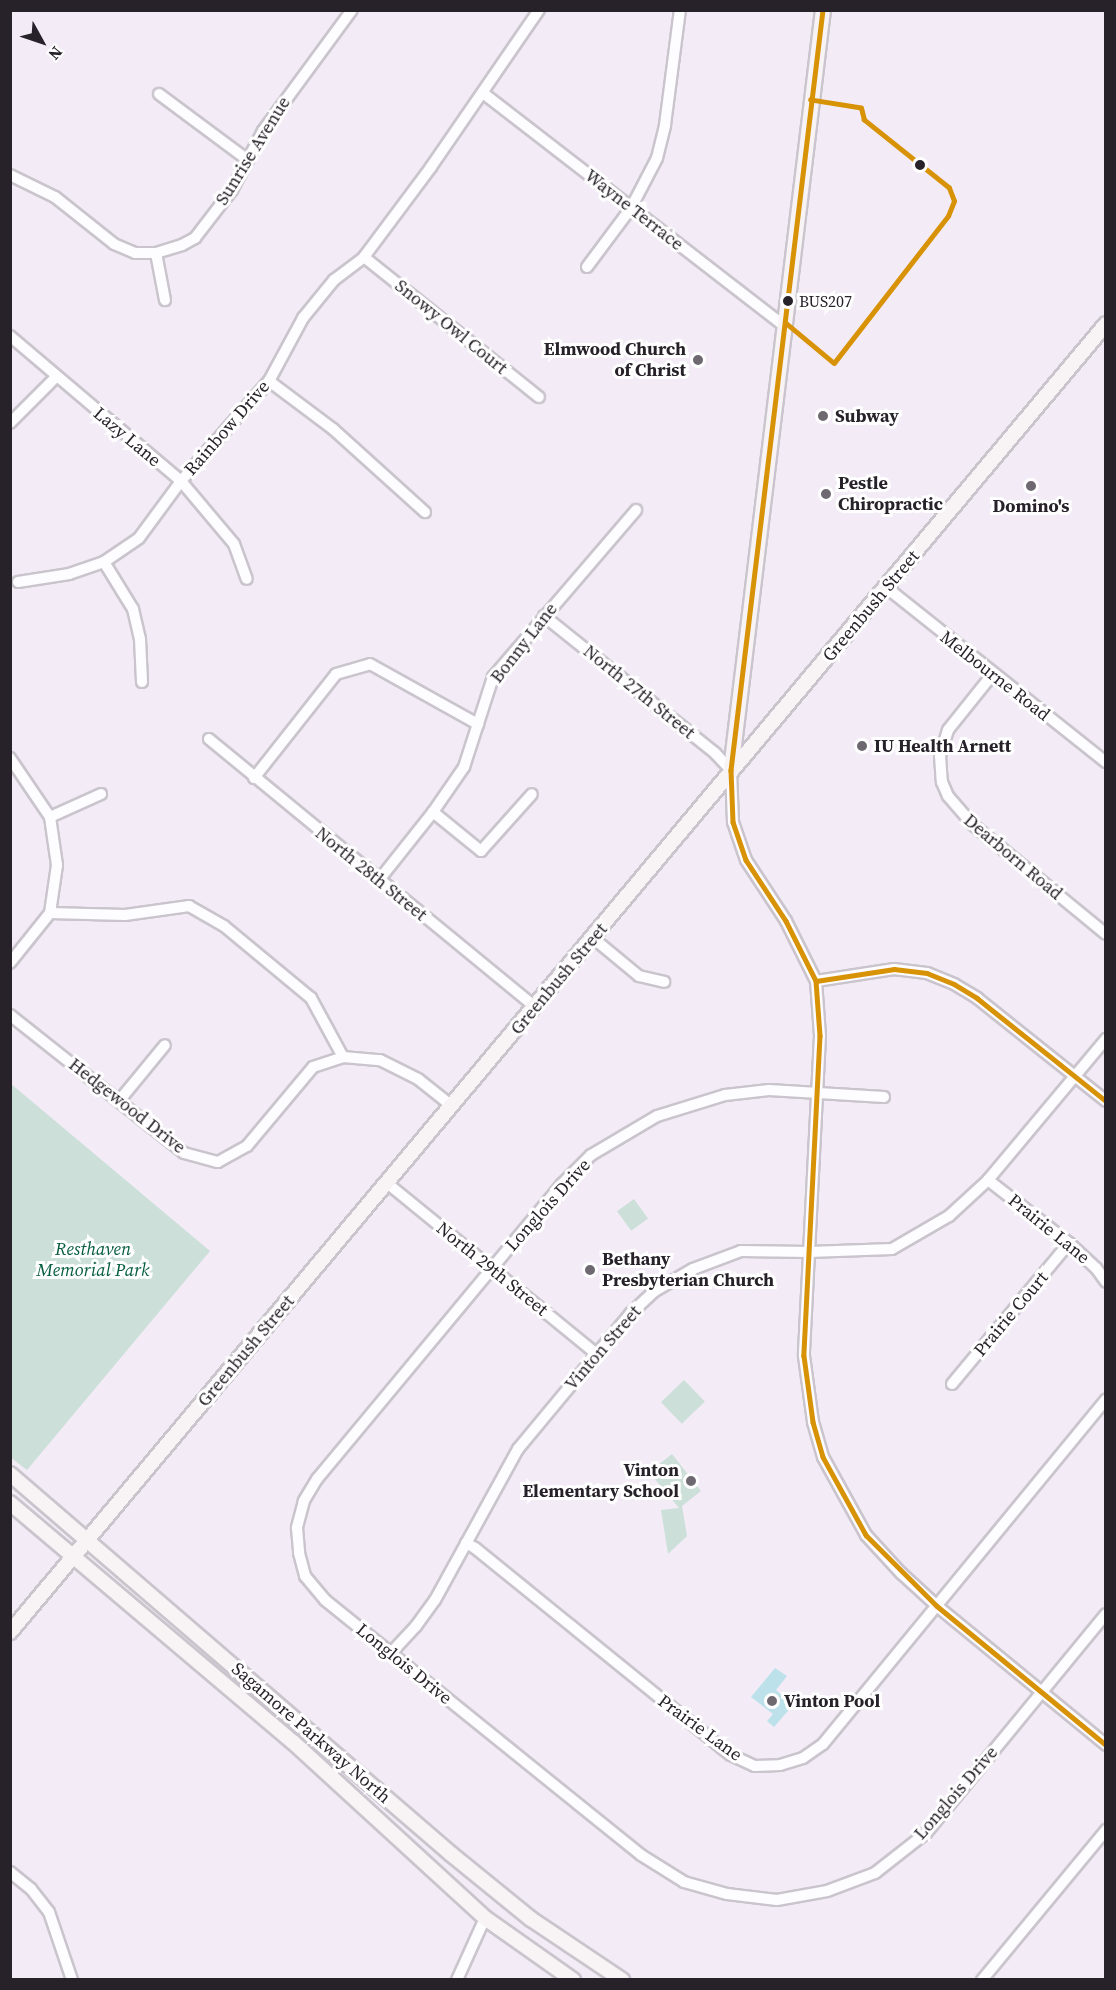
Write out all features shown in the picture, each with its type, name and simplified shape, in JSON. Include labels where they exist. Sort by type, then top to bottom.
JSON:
[{"type":"main road","points":[[732,770],[823,10]]},
{"type":"main road","name":"Greenbush Street","points":[[10,1632],[1106,324]]},
{"type":"main road","name":"Sagamore Parkway North","points":[[10,1474],[460,1862],[531,1919],[622,1980]]},
{"type":"main road","name":"Sagamore Parkway North","points":[[10,1503],[293,1742],[485,1918],[573,1980]]},
{"type":"street","name":"Sunrise Avenue","points":[[10,175],[55,197],[114,244],[135,253],[156,254],[182,245],[195,238],[232,190],[282,103],[352,10]]},
{"type":"street","name":"Rainbow Drive","points":[[18,582],[69,574],[104,562],[139,538],[181,482],[269,381],[303,318],[334,280],[364,257],[483,93],[539,10]]},
{"type":"street","points":[[587,267],[646,184],[662,140],[680,10]]},
{"type":"street","name":"Wayne Terrace","points":[[483,93],[786,327]]},
{"type":"street","points":[[159,94],[248,160]]},
{"type":"street","points":[[156,254],[165,300]]},
{"type":"street","name":"Snowy Owl Court","points":[[364,257],[538,397]]},
{"type":"street","name":"Lazy Lane","points":[[10,336],[181,482],[234,544],[247,579]]},
{"type":"street","points":[[10,423],[56,377]]},
{"type":"street","points":[[269,381],[333,429],[425,512]]},
{"type":"street","name":"Bonny Lane","points":[[379,880],[434,812],[464,767],[493,677],[636,510]]},
{"type":"street","points":[[104,562],[132,609],[140,639],[142,682]]},
{"type":"street","name":"Melbourne Road","points":[[886,588],[992,675],[1105,761]]},
{"type":"street","name":"North 27th Street","points":[[544,616],[715,753],[732,770]]},
{"type":"street","points":[[254,778],[336,674],[370,664],[478,724]]},
{"type":"street","name":"Dearborn Road","points":[[992,675],[948,730],[940,756],[942,782],[948,796],[972,824],[1106,934]]},
{"type":"street","name":"North 28th Street","points":[[209,739],[535,1007]]},
{"type":"street","points":[[10,758],[50,817],[57,865],[50,914],[10,963]]},
{"type":"street","points":[[732,770],[733,822],[746,860],[786,921],[816,981],[820,1036],[804,1356],[813,1422],[823,1457],[866,1535],[937,1606],[1106,1745]]},
{"type":"street","points":[[434,812],[481,851],[532,794]]},
{"type":"street","points":[[50,817],[101,795]]},
{"type":"street","points":[[50,914],[125,915],[189,906],[224,926],[310,998],[343,1057]]},
{"type":"street","points":[[593,938],[639,976],[664,982]]},
{"type":"street","points":[[816,981],[894,969],[927,973],[954,984],[976,998],[1106,1101]]},
{"type":"street","name":"Hedgewood Drive","points":[[10,1015],[184,1153],[218,1162],[247,1146],[313,1067],[343,1057],[380,1060],[418,1079],[452,1106]]},
{"type":"street","name":"Vinton Street","points":[[390,1654],[416,1626],[435,1600],[508,1463],[597,1354],[655,1290],[693,1269],[741,1251],[809,1252],[892,1249],[949,1216],[988,1180],[1106,1039]]},
{"type":"street","points":[[118,1101],[165,1044]]},
{"type":"street","name":"Longlois Drive","points":[[884,1096],[769,1090],[725,1095],[657,1116],[626,1132],[591,1155],[562,1184],[317,1479],[304,1501],[297,1528],[298,1553],[305,1576],[325,1600],[390,1654],[641,1855],[684,1882],[727,1894],[777,1900],[827,1891],[875,1873],[926,1833],[1106,1614]]},
{"type":"street","name":"Prairie Lane","points":[[988,1180],[1069,1243],[1096,1268],[1106,1282]]},
{"type":"street","name":"North 29th Street","points":[[387,1183],[597,1354]]},
{"type":"street","name":"Prairie Court","points":[[952,1384],[1069,1243]]},
{"type":"street","name":"Prairie Lane","points":[[466,1544],[475,1548],[722,1748],[755,1766],[780,1765],[803,1758],[823,1744],[1106,1400]]},
{"type":"street","points":[[982,1980],[1106,1830]]},
{"type":"street","points":[[10,1872],[31,1889],[49,1912],[72,1980]]},
{"type":"street","points":[[457,1980],[485,1918]]},
{"type":"green space","name":"Resthaven Memorial Park","points":[[10,1083],[210,1251],[27,1470],[10,1457]]},
{"type":"green space","points":[[634,1199],[648,1218],[631,1231],[617,1211]]},
{"type":"green space","points":[[684,1380],[705,1402],[682,1424],[661,1402]]},
{"type":"green space","points":[[672,1454],[701,1491],[682,1506],[687,1536],[668,1554],[661,1510],[679,1508],[649,1472]]},
{"type":"water","name":"Vinton Pool","points":[[775,1668],[787,1676],[776,1690],[793,1705],[774,1727],[767,1721],[773,1714],[751,1697]]},
{"type":"transit line","points":[[823,10],[731,770],[733,822],[746,860],[786,921],[816,981],[820,1036],[804,1356],[813,1422],[823,1457],[866,1535],[937,1606],[1106,1745]]},
{"type":"transit line","points":[[786,323],[834,363],[948,216],[954,201],[949,188],[864,120],[861,108],[811,100]]},
{"type":"transit line","points":[[816,981],[894,969],[927,973],[954,984],[977,998],[1106,1101]]},
{"type":"place","name":"BUS207","points":[[788,301]]},
{"type":"place","name":"Elmwood Church of Christ","points":[[698,360]]},
{"type":"place","name":"Subway","points":[[823,416]]},
{"type":"place","name":"Domino's","points":[[1031,486]]},
{"type":"place","name":"Pestle Chiropractic","points":[[826,494]]},
{"type":"place","name":"IU Health Arnett","points":[[862,746]]},
{"type":"place","name":"Bethany Presbyterian Church","points":[[590,1270]]},
{"type":"place","name":"Vinton Elementary School","points":[[691,1481]]},
{"type":"place","name":"Vinton Pool","points":[[772,1701]]}]
